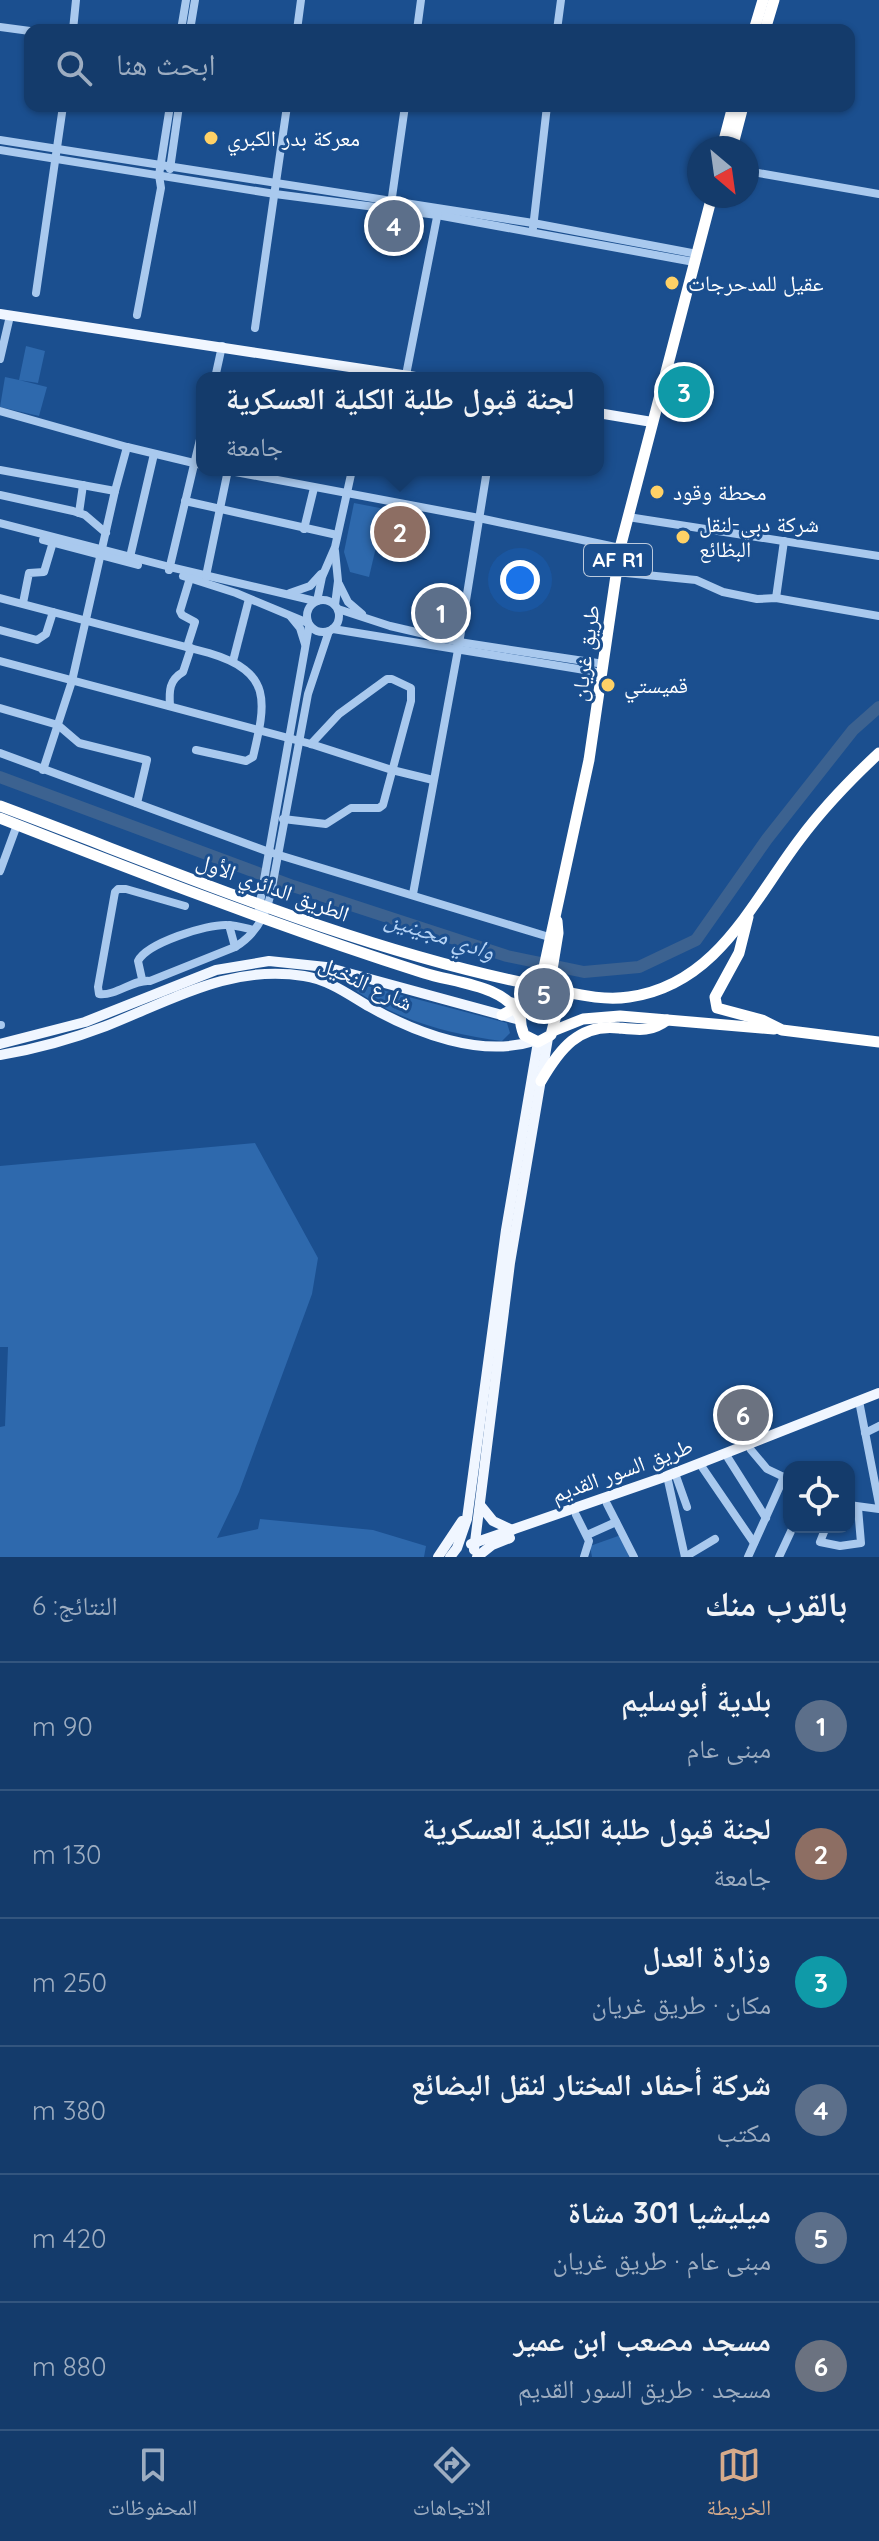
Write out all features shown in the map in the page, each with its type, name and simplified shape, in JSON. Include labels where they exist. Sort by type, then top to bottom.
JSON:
[{"type":"highway","points":[[756,24],[763,0]]},
{"type":"highway","points":[[767,24],[774,0]]},
{"type":"highway","points":[[725,136],[731,112]]},
{"type":"highway","points":[[735,136],[741,112]]},
{"type":"highway","name":"طريق غريان","points":[[545,983],[549,937],[556,919],[589,760],[620,548],[710,208]]},
{"type":"highway","name":"الطريق الدائري الأول","points":[[0,818],[138,873],[426,960],[611,999],[660,989],[682,979],[710,959],[726,944],[813,823],[879,753]]},
{"type":"highway","name":"الطريق الدائري الأول","points":[[0,806],[262,911],[335,945],[494,992],[512,1003]]},
{"type":"highway","points":[[748,913],[739,953],[715,997],[715,1003],[720,1010],[762,1020],[782,1030]]},
{"type":"highway","name":"طريق غريان","points":[[549,953],[558,933],[556,919]]},
{"type":"highway","points":[[520,1019],[525,997],[532,989],[545,983],[558,1007],[543,1038]]},
{"type":"highway","points":[[502,1015],[509,1013],[512,1003]]},
{"type":"highway","points":[[512,1003],[524,1035],[543,1038],[573,1023],[601,1017],[782,1030],[879,1042]]},
{"type":"highway","points":[[541,1081],[563,1048],[582,1033],[604,1027],[647,1030],[667,1020]]},
{"type":"main road","points":[[5,315],[222,346],[362,372]]},
{"type":"main road","points":[[604,414],[652,422]]},
{"type":"main road","points":[[0,1044],[85,1022],[216,970],[269,961],[326,967],[520,1019]]},
{"type":"main road","name":"شارع النخيل","points":[[0,1055],[44,1046],[102,1028],[210,983],[259,973],[321,980],[395,1020],[447,1038],[499,1046],[543,1038]]},
{"type":"main road","points":[[464,1552],[480,1505],[514,1232],[541,1081],[543,1038]]},
{"type":"main road","points":[[464,1552],[511,1198],[543,1038]]},
{"type":"main road","name":"طريق السور القديم","points":[[464,1552],[512,1530],[751,1450],[879,1396]]},
{"type":"main road","name":"طريق السور القديم","points":[[464,1552],[607,1504],[860,1404]]},
{"type":"main road","points":[[480,1505],[493,1521],[512,1530]]},
{"type":"main road","points":[[438,1557],[467,1513]]},
{"type":"street","points":[[74,24],[76,0]]},
{"type":"street","points":[[186,0],[189,24]]},
{"type":"street","points":[[184,24],[195,0]]},
{"type":"street","points":[[298,24],[301,0]]},
{"type":"street","points":[[418,24],[421,0]]},
{"type":"street","points":[[558,24],[561,0]]},
{"type":"street","points":[[0,27],[24,30]]},
{"type":"street","points":[[36,293],[62,112]]},
{"type":"street","points":[[166,165],[170,112]]},
{"type":"street","points":[[137,315],[178,112]]},
{"type":"street","points":[[255,328],[286,112]]},
{"type":"street","points":[[391,204],[404,112]]},
{"type":"street","points":[[533,227],[546,112]]},
{"type":"street","points":[[4,145],[277,182],[696,258]]},
{"type":"street","points":[[57,153],[164,176],[275,194],[391,204]]},
{"type":"street","points":[[759,173],[879,194]]},
{"type":"street","points":[[407,372],[438,211]]},
{"type":"street","points":[[0,359],[5,315]]},
{"type":"street","points":[[216,372],[222,346]]},
{"type":"street","points":[[0,411],[196,464]]},
{"type":"street","points":[[43,770],[72,681],[127,447]]},
{"type":"street","points":[[130,557],[154,454]]},
{"type":"street","points":[[0,470],[115,491]]},
{"type":"street","points":[[169,570],[185,501],[196,471]]},
{"type":"street","points":[[206,576],[226,476]]},
{"type":"street","points":[[256,476],[620,548]]},
{"type":"street","points":[[185,906],[122,888],[115,892],[97,991],[106,995],[142,979],[150,981],[235,947],[262,911],[294,740],[331,630],[339,620],[335,547],[351,476]]},
{"type":"street","points":[[413,894],[459,646],[486,476]]},
{"type":"street","points":[[79,513],[83,485]]},
{"type":"street","points":[[304,529],[314,488]]},
{"type":"street","points":[[0,495],[79,513],[106,533]]},
{"type":"street","points":[[185,501],[337,535]]},
{"type":"street","points":[[628,517],[879,556]]},
{"type":"street","points":[[0,526],[169,570],[316,601],[327,600],[369,619],[459,646]]},
{"type":"street","points":[[0,526],[53,542],[130,557],[169,570],[249,599],[308,624],[318,632],[331,630],[386,635],[603,669]]},
{"type":"street","points":[[776,598],[784,541]]},
{"type":"street","points":[[23,603],[29,573],[44,572],[53,542]]},
{"type":"street","points":[[273,856],[283,819],[308,608],[316,601],[324,570],[335,547]]},
{"type":"street","points":[[286,594],[310,586],[324,570]]},
{"type":"street","points":[[616,572],[702,581],[723,592],[757,599],[776,598],[879,616]]},
{"type":"street","points":[[170,706],[169,690],[176,676],[183,672],[195,622],[180,613],[190,578]]},
{"type":"street","points":[[338,581],[348,602],[369,619]]},
{"type":"street","points":[[0,598],[189,648],[233,661],[246,669],[261,693],[253,757],[249,761],[196,750]]},
{"type":"street","points":[[233,661],[249,599]]},
{"type":"street","points":[[0,630],[37,640],[46,634],[53,612]]},
{"type":"street","points":[[291,617],[300,628],[305,646]]},
{"type":"street","points":[[0,661],[433,780]]},
{"type":"street","points":[[283,819],[326,824],[351,808],[379,808],[383,805],[411,688],[387,679],[339,714],[311,744]]},
{"type":"street","points":[[0,708],[58,725],[79,743],[147,760],[137,803]]},
{"type":"street","points":[[0,753],[273,856],[413,894],[549,937]]},
{"type":"street","points":[[0,870],[17,825]]},
{"type":"street","points":[[142,979],[138,961],[143,954],[196,930],[229,925],[262,911]]},
{"type":"street","points":[[229,925],[235,947]]},
{"type":"street","points":[[855,1507],[879,1506],[860,1404]]},
{"type":"street","points":[[865,1433],[879,1426]]},
{"type":"street","points":[[751,1450],[767,1469],[783,1477]]},
{"type":"street","points":[[728,1458],[766,1518]]},
{"type":"street","points":[[702,1467],[754,1543]]},
{"type":"street","points":[[670,1477],[687,1507]]},
{"type":"street","points":[[670,1477],[685,1557],[715,1539]]},
{"type":"street","points":[[748,1557],[783,1486]]},
{"type":"street","points":[[607,1504],[634,1557]]},
{"type":"street","points":[[824,1533],[820,1542],[840,1546],[861,1543],[855,1512]]},
{"type":"street","points":[[576,1515],[589,1541],[584,1557]]},
{"type":"street","points":[[587,1535],[616,1522]]},
{"type":"street","points":[[779,1557],[790,1533]]},
{"type":"shaded area","points":[[26,346],[45,351],[38,383],[19,380]]},
{"type":"shaded area","points":[[5,377],[47,387],[39,416],[0,407]]},
{"type":"shaded area","points":[[354,503],[385,509],[369,577],[350,572],[344,552]]},
{"type":"shaded area","points":[[352,982],[507,1023],[510,1033],[502,1041],[423,1024],[368,999],[351,987]]},
{"type":"shaded area","points":[[255,1143],[318,1258],[312,1294],[239,1492],[217,1538],[258,1529],[260,1519],[373,1530],[426,1546],[424,1557],[0,1557],[0,1427],[5,1426],[8,1347],[0,1347],[0,1166]]},
{"type":"shaded area","points":[[621,1535],[629,1557],[592,1557],[590,1546]]},
{"type":"waterway","name":"وادي مجينين","points":[[0,777],[293,886],[507,956],[584,972],[639,967],[696,940],[767,839],[853,730],[879,707]]},
{"type":"place","name":"معركة بدر الكبري","points":[[211,138]]},
{"type":"place","name":"شركة أحفاد المختار لنقل البضائع","points":[[394,226]]},
{"type":"place","name":"عقيل للمدحرجات","points":[[672,283]]},
{"type":"place","name":"وزارة العدل","points":[[684,392]]},
{"type":"place","name":"محطة وقود","points":[[657,492]]},
{"type":"place","name":"لجنة قبول طلبة الكلية العسكرية","points":[[400,532]]},
{"type":"place","name":"شركة دبي-لنقل البظائع","points":[[683,537]]},
{"type":"place","name":"بلدية أبوسليم","points":[[441,613]]},
{"type":"place","name":"قميستي","points":[[608,685]]},
{"type":"place","name":"ميليشيا 301 مشاة","points":[[544,994]]},
{"type":"place","name":"مسجد مصعب ابن عمير","points":[[743,1415]]}]
